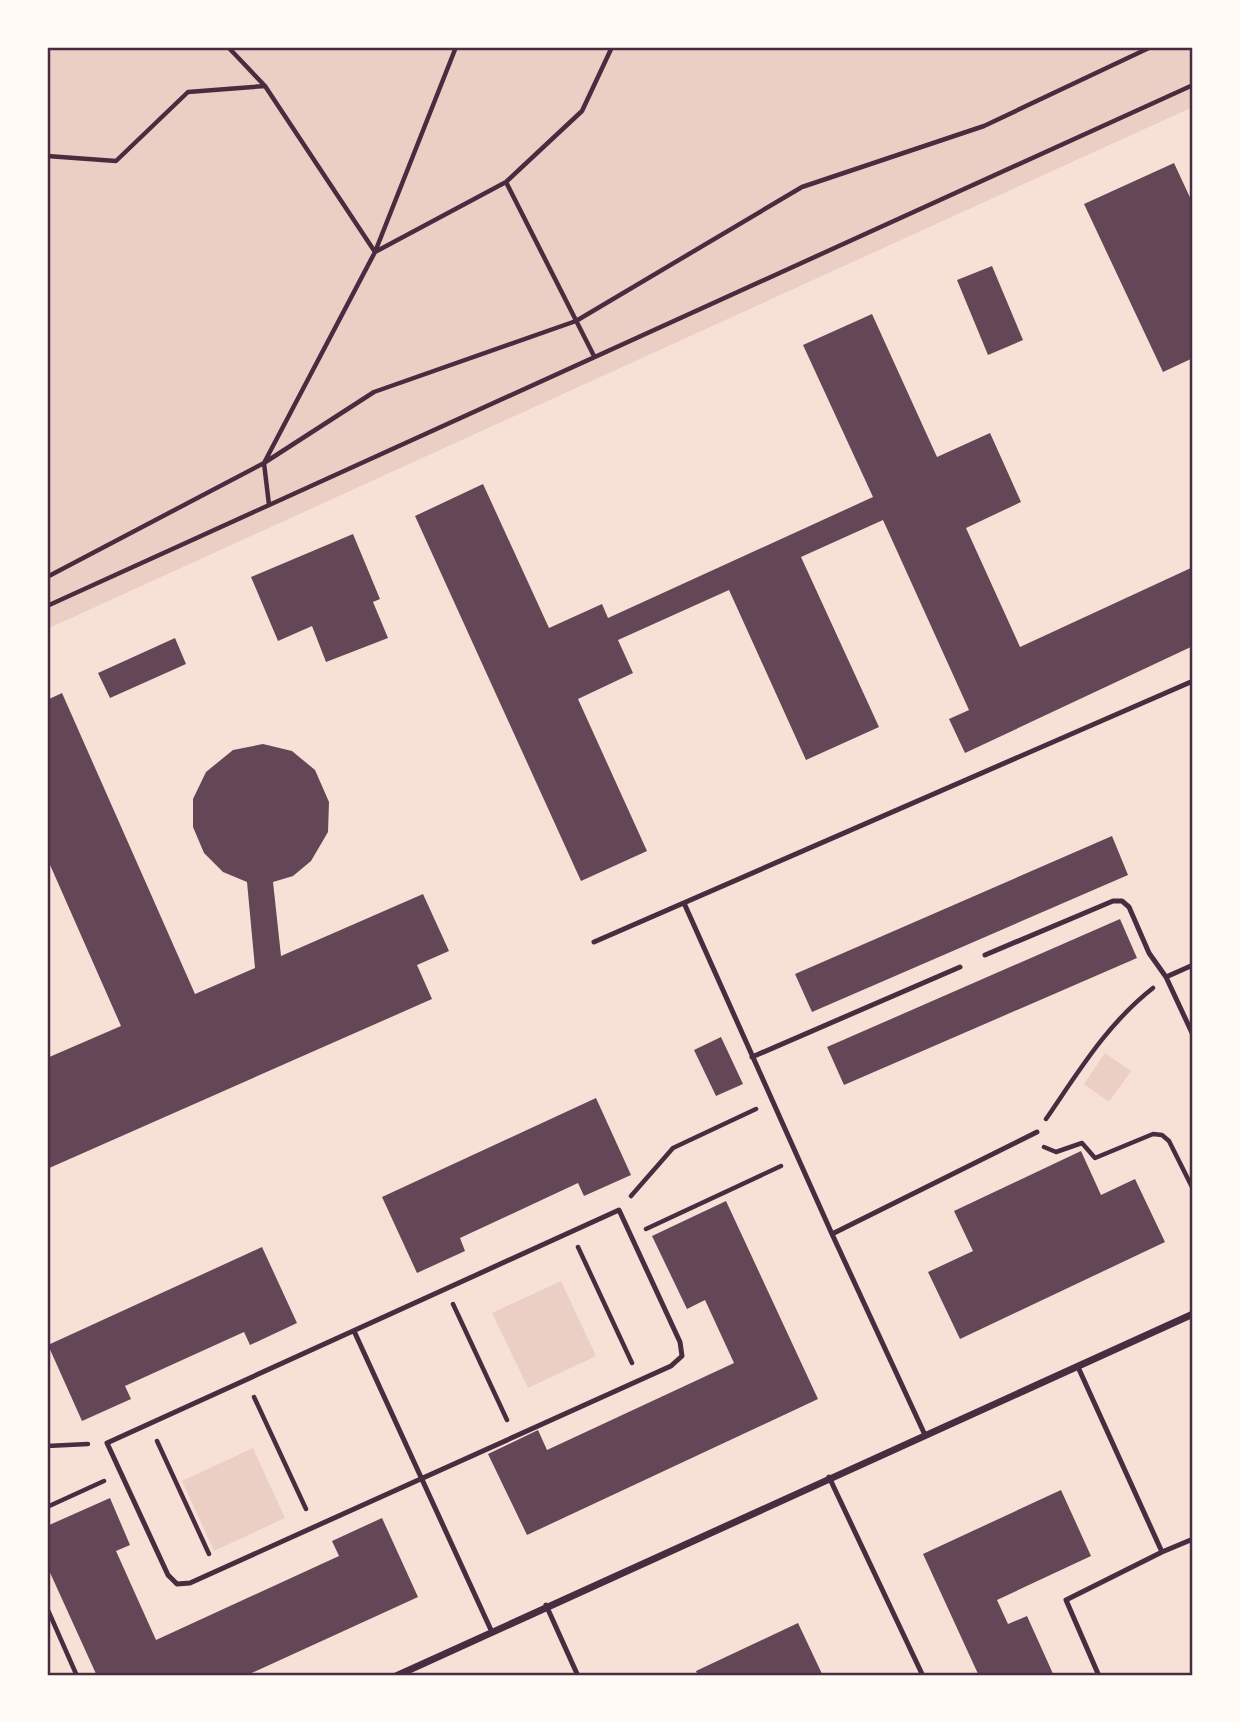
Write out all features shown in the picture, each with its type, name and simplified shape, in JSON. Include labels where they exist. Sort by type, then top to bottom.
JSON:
[{"type":"street","points":[[396,1676],[546,1605],[1193,1314]]},
{"type":"lane","points":[[594,942],[1193,681]]},
{"type":"lane","points":[[985,955],[1113,901],[1122,901],[1129,907],[1149,953],[1166,977],[1193,1035]]},
{"type":"lane","points":[[684,903],[925,1435]]},
{"type":"lane","points":[[1166,977],[1193,965]]},
{"type":"lane","points":[[752,1057],[960,967]]},
{"type":"lane","points":[[832,1234],[1037,1132]]},
{"type":"lane","points":[[619,1210],[680,1342],[682,1356],[671,1366],[190,1583],[177,1584],[168,1575],[107,1443],[571,1232],[619,1210]]},
{"type":"lane","points":[[354,1331],[491,1630]]},
{"type":"lane","points":[[1078,1367],[1162,1552]]},
{"type":"lane","points":[[829,1477],[923,1676]]},
{"type":"lane","points":[[1099,1676],[1066,1600],[1193,1539]]},
{"type":"lane","points":[[546,1605],[578,1676]]},
{"type":"path","points":[[228,47],[265,86],[375,252]]},
{"type":"path","points":[[269,505],[264,463],[375,252],[456,47]]},
{"type":"path","points":[[375,252],[506,182],[582,111],[612,47]]},
{"type":"path","points":[[47,577],[264,463],[374,392],[576,321],[802,187],[984,126],[1151,47]]},
{"type":"path","points":[[47,606],[1193,85]]},
{"type":"path","points":[[47,156],[116,161],[188,92],[265,86]]},
{"type":"path","points":[[506,182],[594,356]]},
{"type":"path","points":[[1166,977],[1125,1010],[1102,1037],[1037,1132],[1049,1151],[1082,1143],[1095,1158],[1153,1134],[1162,1135],[1169,1141],[1193,1189]]},
{"type":"path","points":[[619,1210],[673,1148],[772,1101]]},
{"type":"path","points":[[631,1237],[798,1158]]},
{"type":"path","points":[[571,1232],[640,1380]]},
{"type":"path","points":[[446,1289],[515,1437]]},
{"type":"path","points":[[246,1380],[314,1527]]},
{"type":"path","points":[[150,1424],[217,1570]]},
{"type":"path","points":[[47,1446],[107,1443]]},
{"type":"path","points":[[47,1507],[121,1474]]},
{"type":"path","points":[[47,1608],[77,1676]]},
{"type":"shaded area","points":[[47,47],[1193,47],[1193,107],[47,629]]},
{"type":"shaded area","points":[[1105,1053],[1131,1071],[1109,1102],[1084,1084]]},
{"type":"shaded area","points":[[561,1281],[596,1356],[528,1388],[492,1313]]},
{"type":"shaded area","points":[[253,1448],[285,1518],[214,1551],[182,1481]]},
{"type":"building","points":[[1174,163],[1193,204],[1193,358],[1163,372],[1084,204]]},
{"type":"building","points":[[992,266],[1023,340],[988,355],[957,280]]},
{"type":"building","points":[[872,314],[937,457],[990,433],[1021,502],[966,528],[1020,647],[1193,567],[1193,646],[965,753],[949,719],[969,710],[883,520],[801,557],[879,727],[806,760],[729,590],[618,640],[633,673],[578,699],[647,851],[581,881],[415,516],[483,484],[549,628],[602,604],[608,618],[873,497],[803,345]]},
{"type":"building","points":[[353,534],[380,599],[373,602],[388,638],[326,662],[312,626],[278,641],[251,577]]},
{"type":"building","points":[[175,638],[186,664],[110,698],[98,673]]},
{"type":"building","points":[[62,693],[195,994],[255,968],[247,882],[223,872],[204,853],[193,827],[193,799],[206,772],[233,750],[263,744],[292,751],[315,770],[329,802],[328,832],[311,861],[293,876],[273,882],[281,956],[423,894],[449,951],[417,965],[432,999],[47,1169],[47,1058],[121,1026],[47,858],[47,700]]},
{"type":"building","points":[[1112,836],[1128,875],[812,1012],[795,974]]},
{"type":"building","points":[[1120,919],[1137,958],[844,1085],[827,1047]]},
{"type":"building","points":[[721,1037],[743,1084],[716,1096],[694,1050]]},
{"type":"building","points":[[596,1098],[631,1175],[584,1196],[578,1183],[460,1238],[465,1251],[417,1273],[382,1197]]},
{"type":"building","points":[[1081,1151],[1101,1195],[1135,1179],[1165,1242],[960,1339],[928,1272],[973,1251],[954,1211]]},
{"type":"building","points":[[726,1201],[818,1399],[527,1535],[488,1454],[538,1430],[547,1450],[734,1363],[705,1300],[687,1309],[652,1236]]},
{"type":"building","points":[[262,1247],[297,1323],[250,1345],[244,1332],[125,1386],[131,1399],[82,1421],[48,1345]]},
{"type":"building","points":[[1061,1490],[1091,1556],[997,1600],[1008,1624],[1027,1616],[1054,1676],[979,1676],[923,1554]]},
{"type":"building","points":[[110,1498],[130,1545],[116,1551],[156,1640],[339,1556],[332,1541],[382,1518],[418,1597],[245,1676],[97,1676],[47,1566],[47,1526]]},
{"type":"building","points":[[798,1623],[823,1676],[698,1676],[696,1671]]}]
